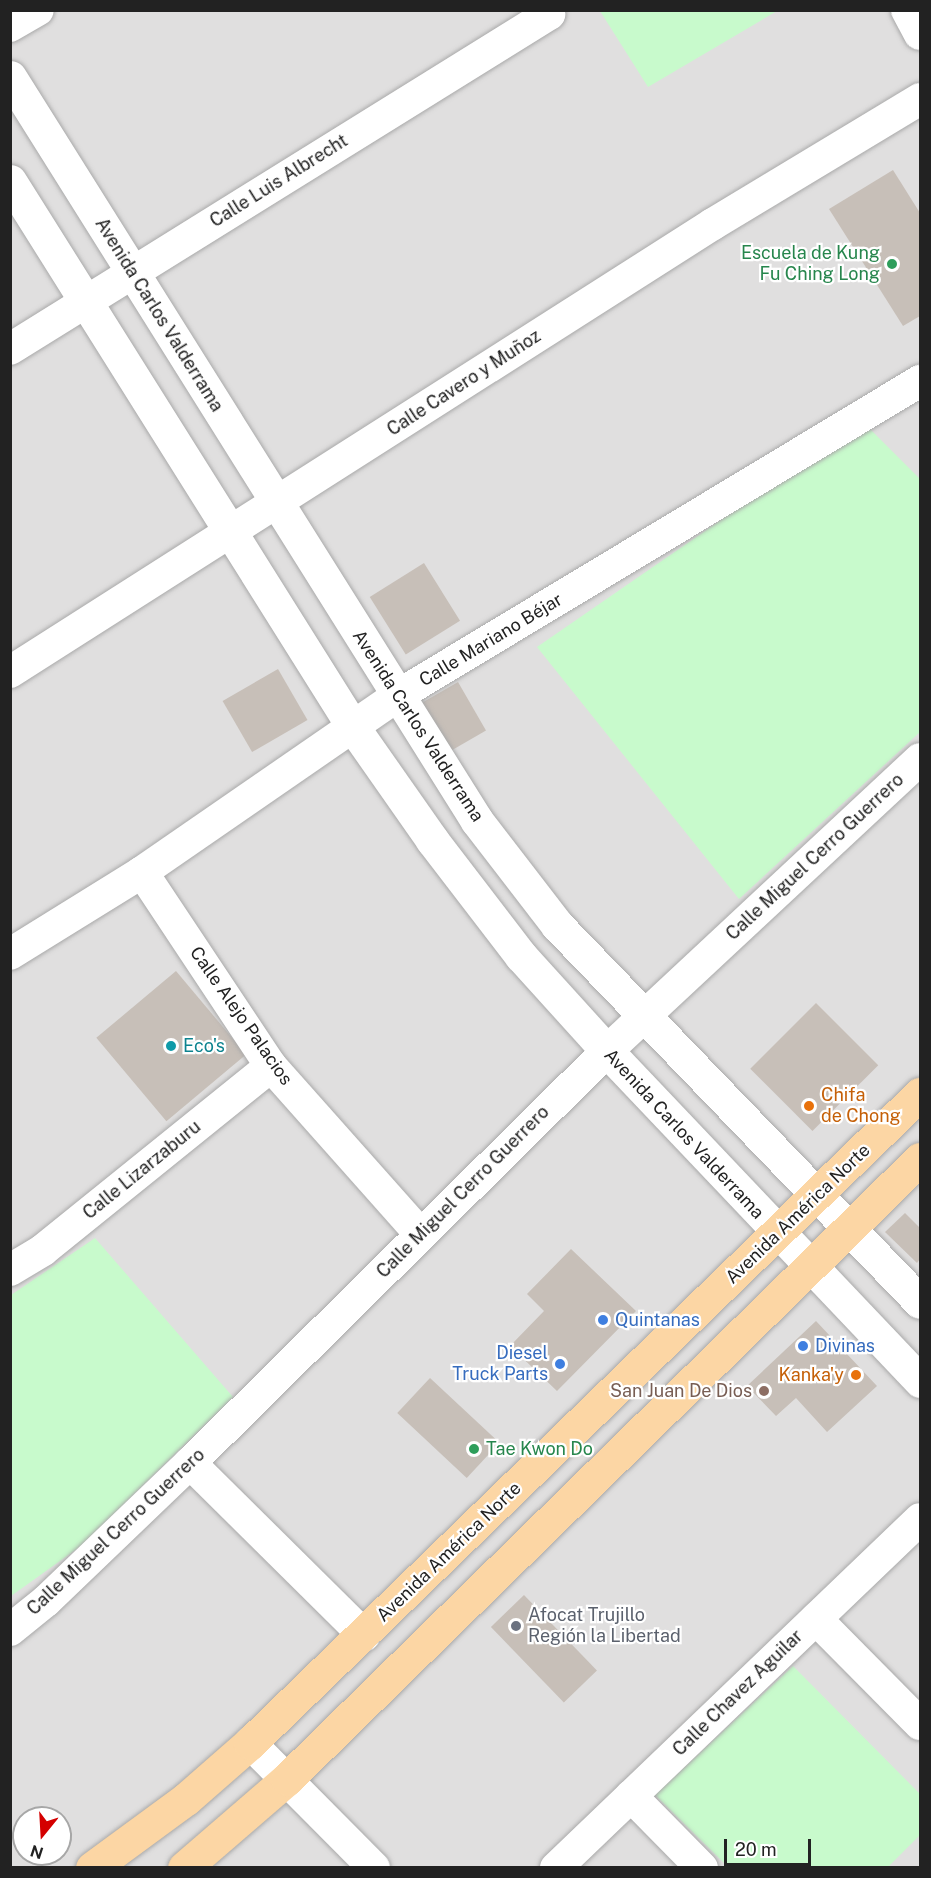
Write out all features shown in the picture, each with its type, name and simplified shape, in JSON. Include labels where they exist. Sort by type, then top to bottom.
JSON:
[{"type":"main road","name":"Avenida América Norte","points":[[92,1868],[186,1799],[250,1743],[921,1094]]},
{"type":"main road","points":[[184,1868],[286,1779],[921,1159]]},
{"type":"street","points":[[10,26],[38,10]]},
{"type":"street","points":[[908,10],[921,34]]},
{"type":"street","name":"Calle Luis Albrecht","points":[[10,349],[548,12]]},
{"type":"street","name":"Avenida Carlos Valderrama","points":[[10,77],[477,821],[557,925],[643,1017],[921,1302]]},
{"type":"street","name":"Calle Cavero y Muñoz","points":[[10,672],[713,224],[921,99]]},
{"type":"street","name":"Avenida Carlos Valderrama","points":[[10,181],[353,727],[432,840],[521,956],[777,1234],[921,1381]]},
{"type":"street","name":"Calle Mariano Béjar","points":[[10,954],[142,872],[397,696],[921,381]]},
{"type":"street","name":"Calle Miguel Cerro Guerrero","points":[[10,1630],[46,1601],[190,1463],[607,1051],[921,759]]},
{"type":"street","name":"Calle Alejo Palacios","points":[[142,872],[271,1066],[420,1234]]},
{"type":"street","name":"Calle Lizarzaburu","points":[[10,1270],[43,1250],[271,1066]]},
{"type":"street","points":[[190,1463],[364,1635]]},
{"type":"street","name":"Calle Chavez Aguilar","points":[[556,1868],[921,1519]]},
{"type":"street","points":[[816,1619],[921,1724]]},
{"type":"street","points":[[250,1743],[374,1868]]},
{"type":"street","points":[[631,1796],[702,1868]]},
{"type":"shaded area","points":[[11,11],[920,11],[920,1867],[11,1868]]},
{"type":"green space","points":[[600,11],[777,11],[648,87]]},
{"type":"green space","points":[[863,422],[920,479],[920,732],[739,899],[537,647]]},
{"type":"green space","points":[[95,1238],[233,1397],[81,1546],[11,1596],[11,1295]]},
{"type":"green space","points":[[793,1666],[920,1794],[920,1835],[888,1867],[728,1867],[655,1795]]},
{"type":"building","name":"Escuela de Kung Fu Ching Long","points":[[893,170],[920,213],[920,316],[903,326],[829,209]]},
{"type":"building","points":[[424,563],[460,621],[406,655],[370,597]]},
{"type":"building","points":[[278,669],[308,720],[252,752],[223,701]]},
{"type":"building","points":[[458,682],[486,730],[450,751],[422,703]]},
{"type":"building","name":"Eco's","points":[[176,971],[246,1054],[166,1121],[96,1038]]},
{"type":"building","points":[[816,1003],[878,1065],[812,1131],[750,1069]]},
{"type":"building","points":[[905,1213],[920,1228],[920,1259],[917,1263],[885,1232]]},
{"type":"building","points":[[571,1249],[636,1311],[557,1391],[510,1346],[544,1311],[527,1294]]},
{"type":"building","points":[[816,1321],[877,1386],[827,1432],[796,1398],[776,1416],[747,1386]]},
{"type":"building","points":[[430,1378],[499,1443],[467,1478],[397,1413]]},
{"type":"building","points":[[524,1595],[597,1671],[564,1702],[491,1627]]},
{"type":"place","name":"Escuela de Kung Fu Ching Long","points":[[892,264]]},
{"type":"place","name":"Eco's","points":[[171,1046]]},
{"type":"place","name":"Chifa de Chong","points":[[809,1106]]},
{"type":"place","name":"Quintanas","points":[[603,1320]]},
{"type":"place","name":"Divinas","points":[[803,1346]]},
{"type":"place","name":"Diesel Truck Parts","points":[[560,1364]]},
{"type":"place","name":"Kanka'y","points":[[856,1375]]},
{"type":"place","name":"San Juan De Dios","points":[[764,1391]]},
{"type":"place","name":"Tae Kwon Do","points":[[474,1449]]},
{"type":"place","name":"Afocat Trujillo Región la Libertad","points":[[516,1626]]}]
